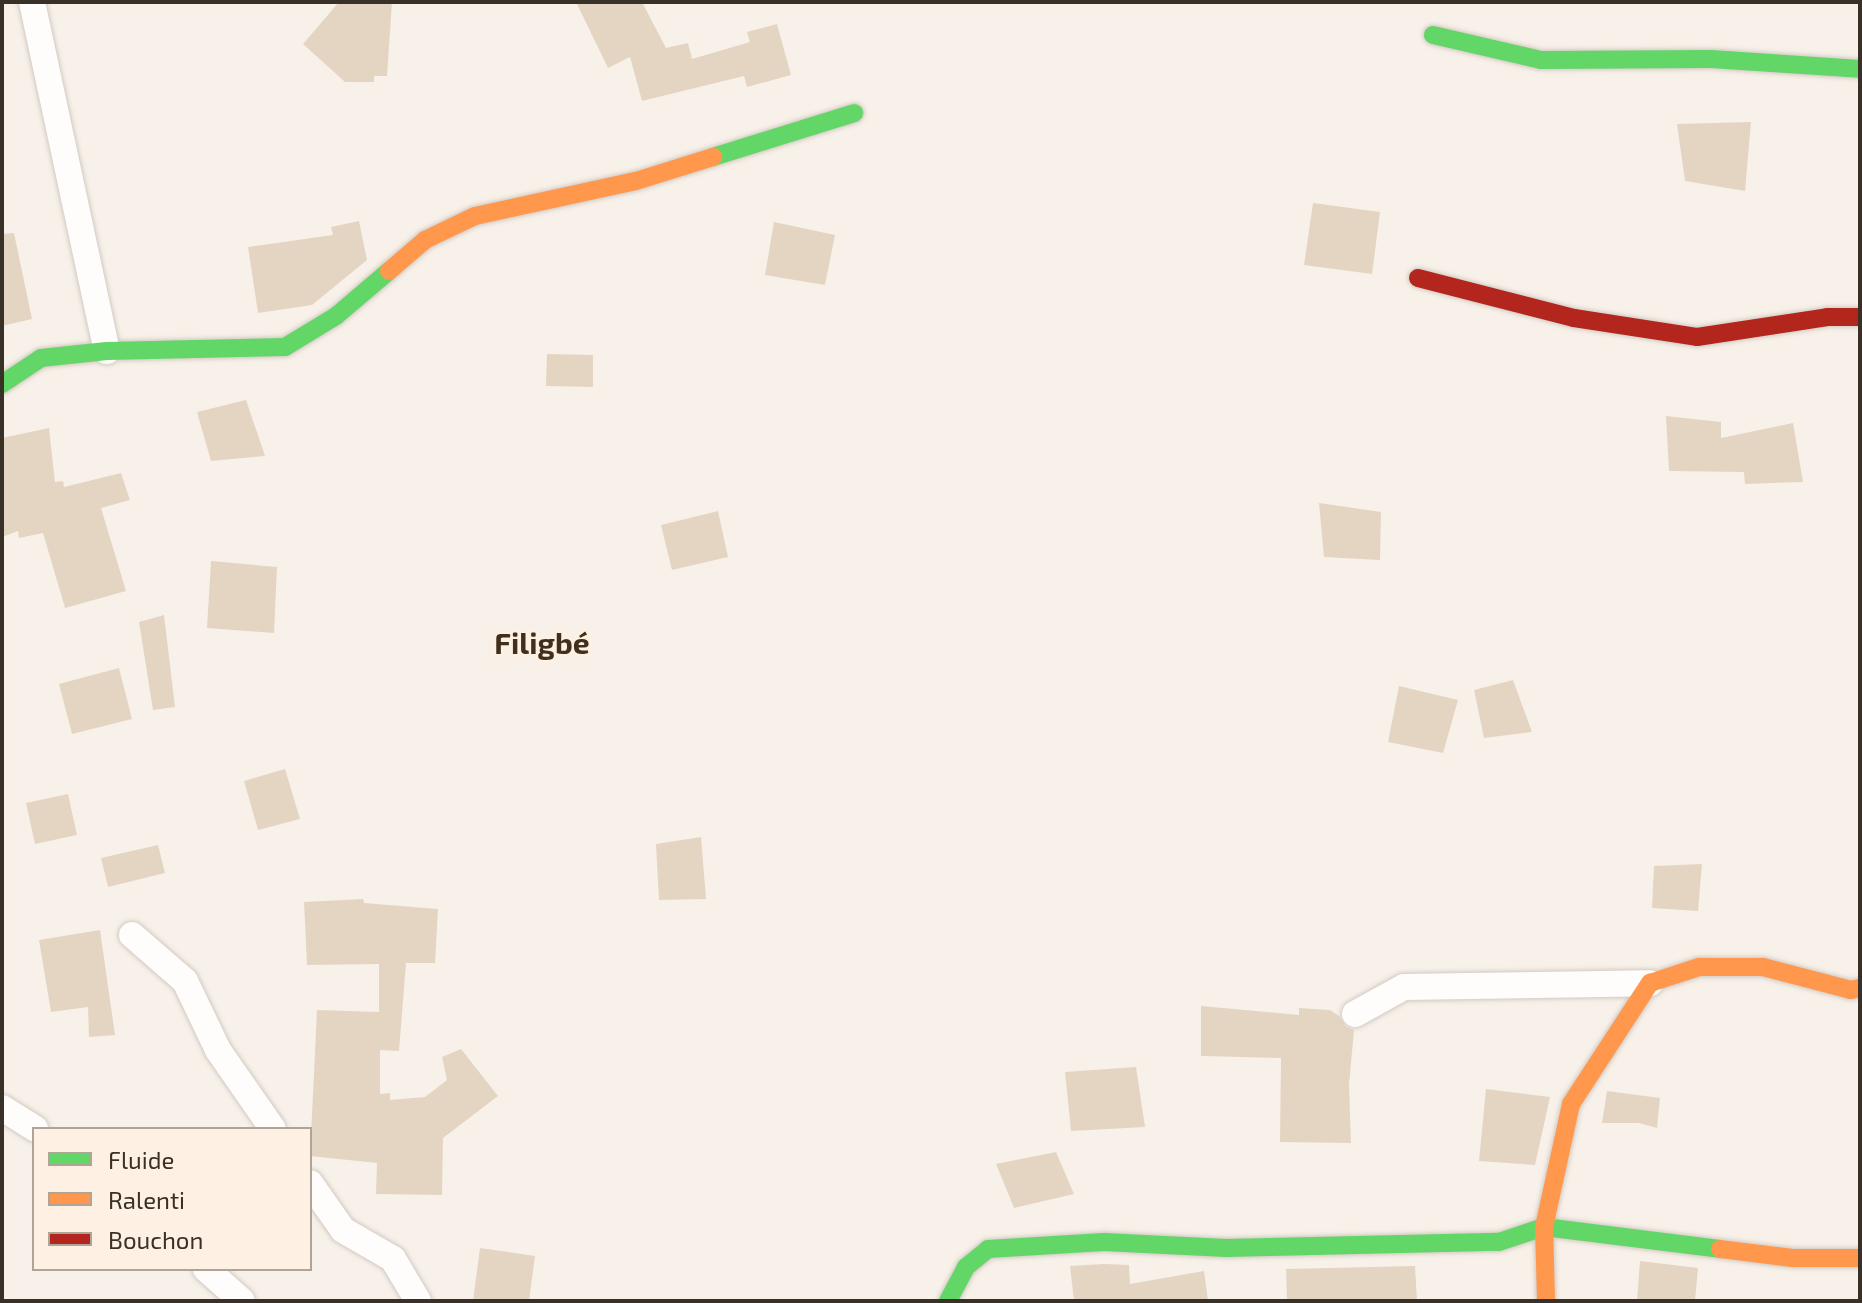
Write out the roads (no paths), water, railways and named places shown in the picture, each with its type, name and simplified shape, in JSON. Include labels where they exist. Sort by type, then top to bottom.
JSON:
[{"type":"street","points":[[32,2],[107,351]]},
{"type":"street","points":[[1433,35],[1541,60],[1711,59],[1860,69]]},
{"type":"street","points":[[2,384],[41,358],[107,351],[285,347],[336,316],[425,240],[475,216],[636,181],[854,113]]},
{"type":"street","points":[[1418,278],[1574,318],[1697,337],[1827,317],[1860,317]]},
{"type":"street","points":[[132,935],[185,981],[218,1050],[272,1127]]},
{"type":"street","points":[[1355,1014],[1404,987],[1650,983],[1699,967],[1763,967],[1851,990],[1860,988]]},
{"type":"street","points":[[1546,1301],[1544,1227],[1571,1104],[1650,983]]},
{"type":"street","points":[[2,1108],[32,1127]]},
{"type":"street","points":[[312,1186],[343,1230],[393,1259],[418,1301]]},
{"type":"street","points":[[948,1301],[966,1267],[988,1249],[1104,1242],[1226,1248],[1499,1242],[1544,1227],[1792,1258],[1860,1258]]},
{"type":"street","points":[[208,1271],[242,1301]]},
{"type":"district","name":"Filigbé","points":[[542,642]]}]
